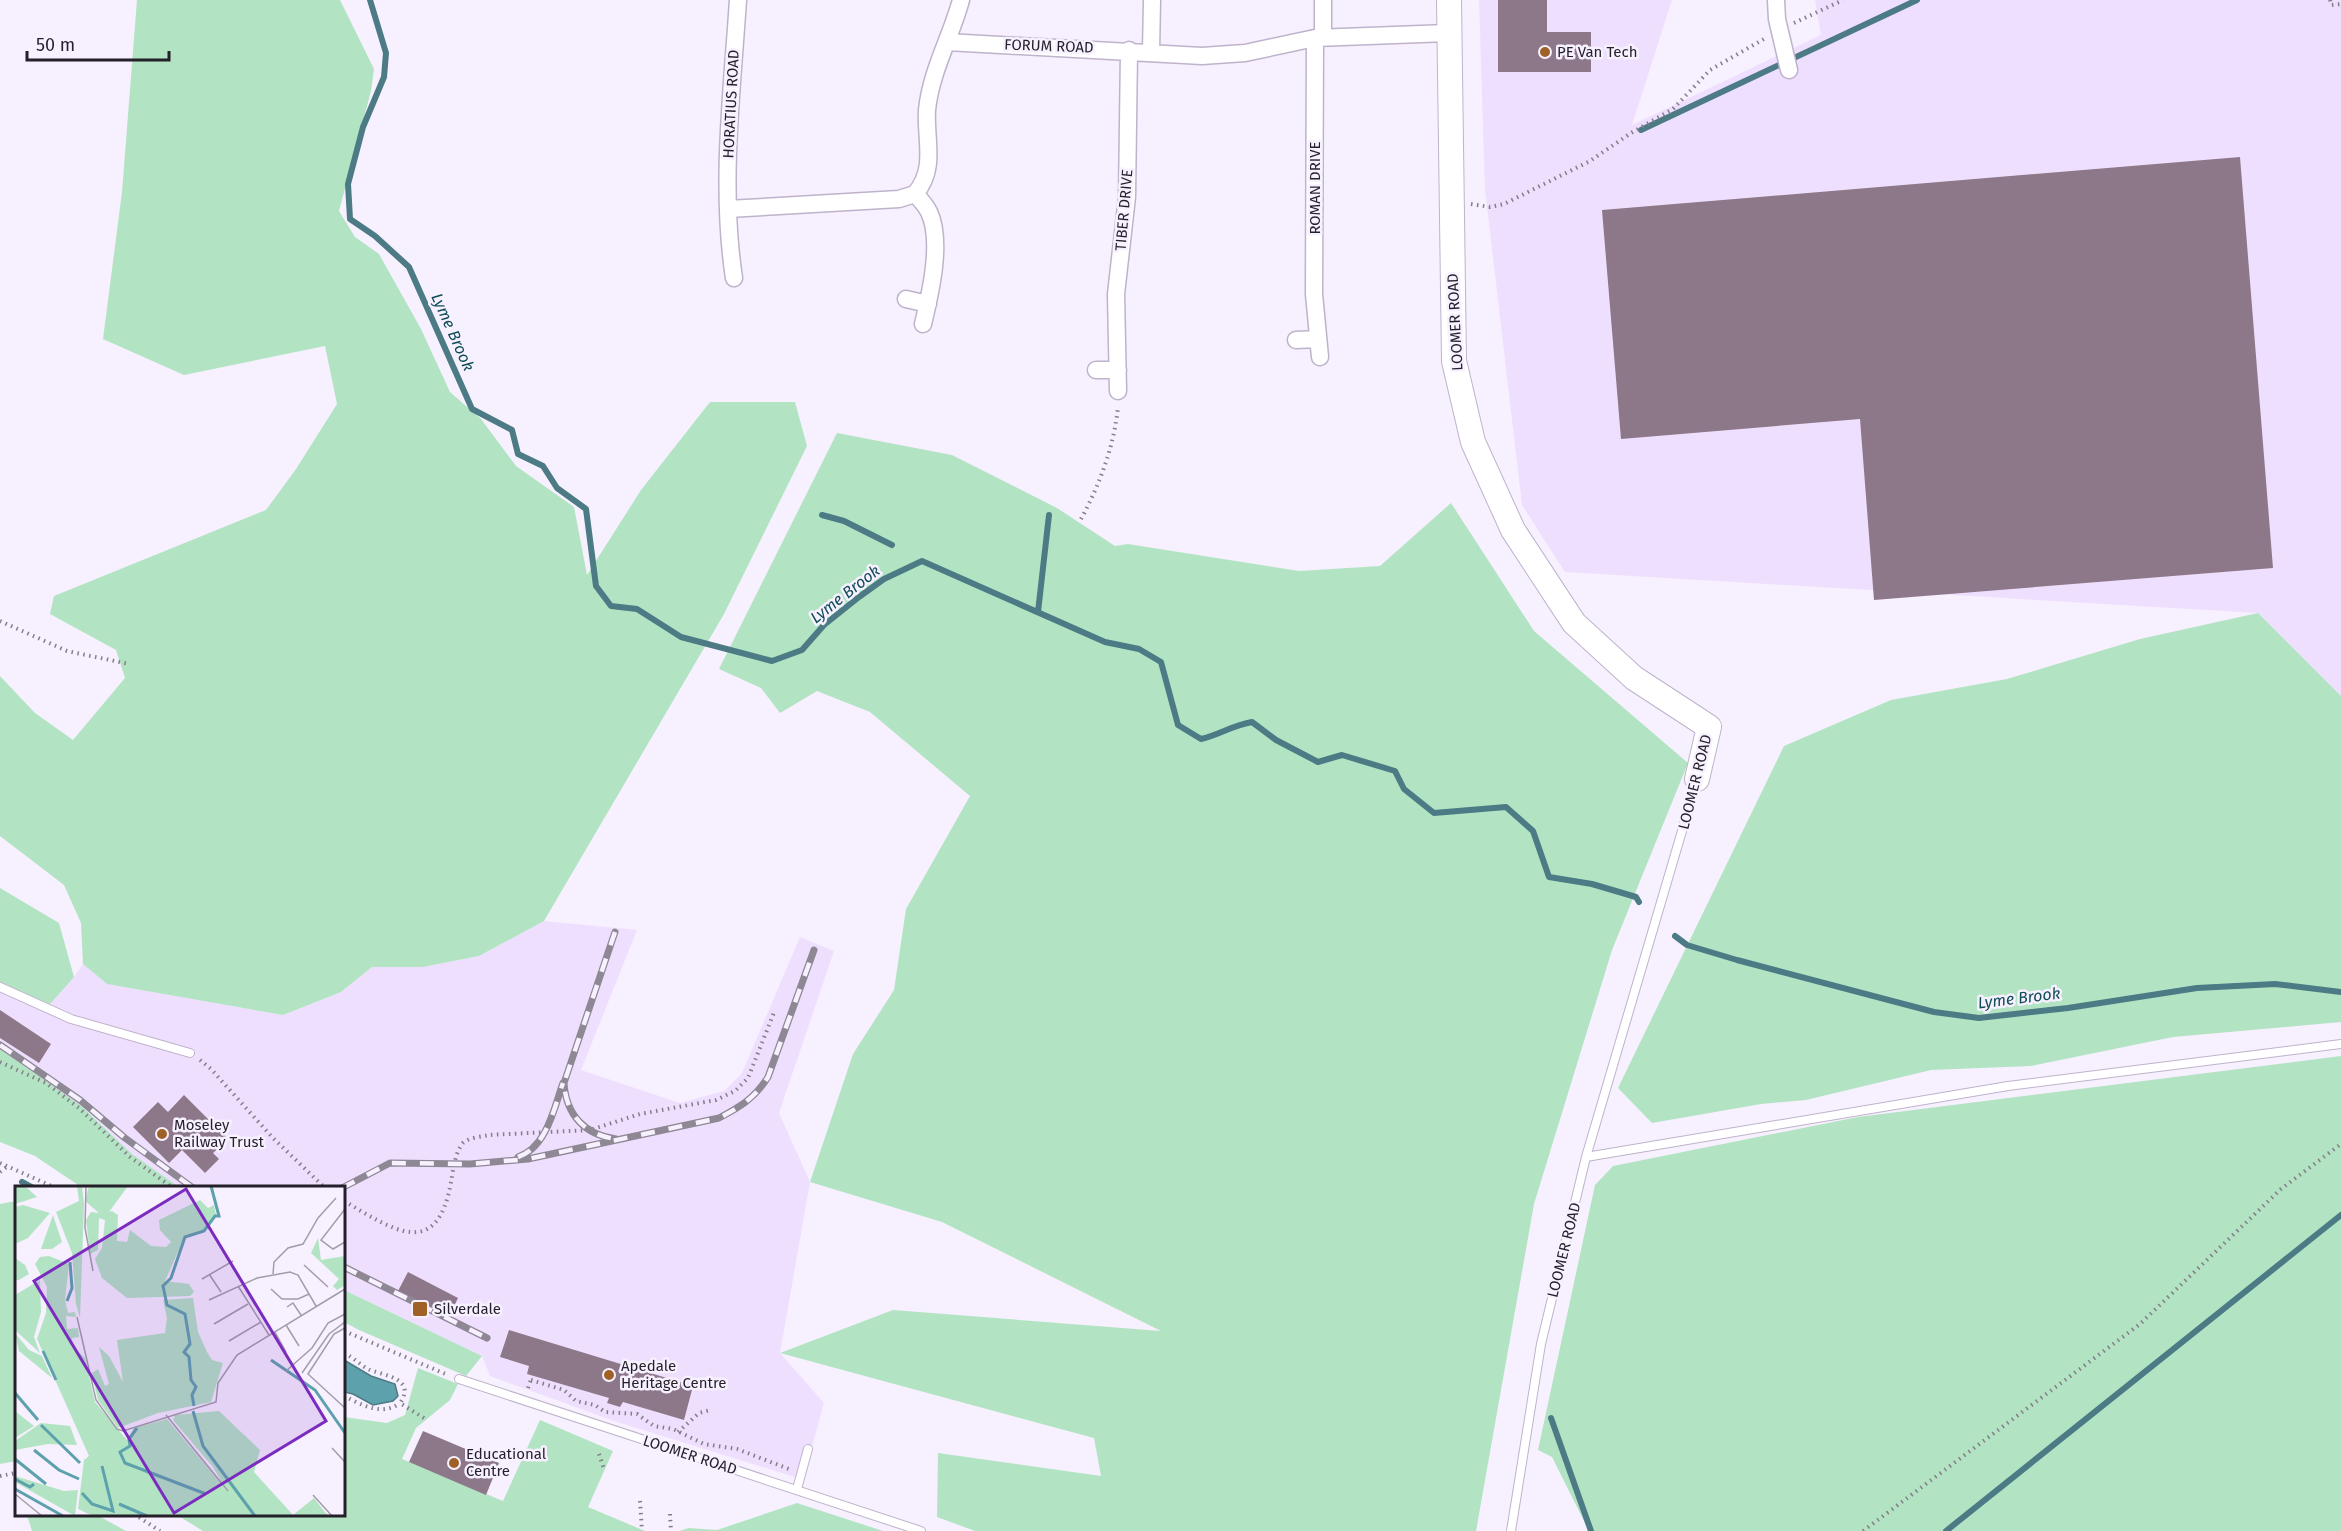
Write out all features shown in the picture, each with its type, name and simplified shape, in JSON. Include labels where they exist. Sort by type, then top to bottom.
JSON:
[{"type":"street","name":"HORATIUS ROAD","points":[[734,278],[728,209],[730,119],[738,0]]},
{"type":"street","points":[[728,209],[899,199],[915,194],[925,182],[929,167],[927,112],[932,81],[961,0]]},
{"type":"street","points":[[1151,52],[1152,0]]},
{"type":"street","points":[[1319,38],[1323,0]]},
{"type":"street","name":"LOOMER ROAD","points":[[1449,0],[1454,361],[1473,442],[1513,530],[1574,623],[1634,678],[1709,727],[1697,779]]},
{"type":"street","points":[[1776,0],[1784,28],[1789,70]]},
{"type":"street","name":"FORUM ROAD","points":[[947,42],[1129,50],[1202,56],[1245,53],[1319,38],[1448,33]]},
{"type":"street","name":"ROMAN DRIVE","points":[[1319,38],[1314,294],[1320,357]]},
{"type":"street","name":"TIBER DRIVE","points":[[1118,391],[1116,294],[1127,197],[1129,50]]},
{"type":"street","points":[[915,194],[930,213],[934,235],[934,259],[923,324]]},
{"type":"street","points":[[906,299],[928,304]]},
{"type":"street","points":[[1296,340],[1318,339]]},
{"type":"street","points":[[1096,370],[1118,370]]},
{"type":"lane","name":"LOOMER ROAD","points":[[1511,1531],[1541,1344],[1586,1157],[1697,779]]},
{"type":"lane","points":[[0,987],[71,1019],[190,1053]]},
{"type":"lane","points":[[1586,1157],[2008,1086],[2341,1044]]},
{"type":"lane","name":"LOOMER ROAD","points":[[459,1379],[921,1531]]},
{"type":"lane","points":[[797,1490],[808,1449]]},
{"type":"path","points":[[1450,202],[1490,207],[1504,204],[1590,161],[1631,133],[1673,109],[1710,70],[1784,28],[1843,0]]},
{"type":"path","points":[[2330,0],[2331,5],[2341,4]]},
{"type":"path","points":[[1081,519],[1094,495],[1115,439],[1118,391]]},
{"type":"path","points":[[0,621],[67,651],[129,664]]},
{"type":"path","points":[[345,1202],[405,1232],[418,1234],[430,1228],[446,1207],[454,1163],[462,1144],[473,1138],[489,1135],[590,1130],[640,1114],[716,1100],[735,1091],[748,1078],[775,1010]]},
{"type":"path","points":[[190,1053],[211,1069],[272,1137],[323,1186]]},
{"type":"path","points":[[0,1062],[46,1083],[79,1108],[130,1156],[170,1186]]},
{"type":"path","points":[[1863,1531],[2140,1324],[2282,1189],[2341,1144]]},
{"type":"path","points":[[0,1163],[52,1186]]},
{"type":"path","points":[[0,1172],[9,1166]]},
{"type":"path","points":[[345,1331],[459,1379]]},
{"type":"path","points":[[345,1354],[370,1370],[386,1372],[398,1379],[402,1390],[400,1403],[394,1408],[371,1409],[345,1396]]},
{"type":"path","points":[[531,1380],[564,1390],[576,1401],[595,1405],[605,1412],[637,1414],[654,1426],[678,1432],[704,1444],[737,1449],[777,1466],[802,1472]]},
{"type":"path","points":[[400,1403],[427,1419]]},
{"type":"path","points":[[678,1432],[699,1413],[710,1410]]},
{"type":"path","points":[[599,1454],[604,1469]]},
{"type":"path","points":[[0,1476],[15,1473]]},
{"type":"path","points":[[640,1501],[642,1531]]},
{"type":"path","points":[[670,1514],[670,1531]]},
{"type":"path","points":[[136,1516],[160,1531]]},
{"type":"shaded area","points":[[1479,0],[1672,0],[1632,125],[1821,35],[1815,0],[2341,0],[2341,696],[2258,613],[1565,572],[1522,505],[1485,189]]},
{"type":"shaded area","points":[[544,921],[637,930],[581,1070],[680,1103],[724,1091],[742,1073],[800,937],[834,951],[779,1113],[810,1182],[780,1353],[824,1403],[811,1450],[798,1478],[614,1421],[490,1376],[482,1356],[345,1290],[345,1186],[178,1186],[132,1154],[80,1105],[0,1049],[0,983],[74,977],[83,964],[107,984],[283,1015],[341,992],[372,967],[423,967],[479,956]]},
{"type":"green space","points":[[137,0],[340,0],[374,69],[371,91],[339,211],[355,237],[379,254],[421,329],[450,392],[481,419],[516,466],[574,507],[587,575],[641,490],[710,402],[795,402],[807,446],[724,614],[544,921],[479,956],[423,967],[372,967],[341,992],[283,1015],[107,984],[83,964],[81,923],[64,885],[0,836],[0,676],[35,713],[73,740],[125,678],[116,650],[50,614],[54,596],[266,510],[296,469],[337,404],[325,346],[184,375],[103,339],[122,192]]},
{"type":"green space","points":[[837,433],[952,455],[1057,508],[1115,546],[1128,544],[1299,571],[1380,566],[1451,503],[1534,631],[1688,763],[1612,950],[1534,1204],[1476,1531],[975,1531],[937,1517],[938,1453],[1101,1476],[1094,1438],[780,1353],[893,1310],[1161,1331],[942,1222],[810,1182],[853,1054],[894,990],[906,909],[970,796],[870,712],[817,691],[780,713],[761,688],[719,669]]},
{"type":"green space","points":[[2258,613],[2341,696],[2341,1022],[2173,1037],[2031,1066],[1931,1070],[1806,1100],[1761,1104],[1652,1123],[1618,1088],[1784,746],[1891,700],[2007,679],[2140,639]]},
{"type":"green space","points":[[0,888],[59,923],[74,977],[50,1004],[0,983]]},
{"type":"green space","points":[[0,1049],[80,1105],[132,1154],[178,1186],[80,1186],[35,1156],[0,1142]]},
{"type":"green space","points":[[2341,1056],[2341,1531],[1589,1531],[1552,1457],[1538,1450],[1595,1185],[1613,1166],[1858,1117]]},
{"type":"green space","points":[[15,1201],[15,1461],[0,1464],[0,1204]]},
{"type":"green space","points":[[345,1290],[482,1356],[466,1376],[345,1323]]},
{"type":"green space","points":[[418,1368],[458,1384],[450,1400],[416,1428],[402,1459],[503,1501],[540,1420],[613,1451],[588,1507],[645,1531],[203,1531],[179,1516],[345,1516],[345,1417],[387,1423],[405,1415]]},
{"type":"green space","points":[[797,1503],[883,1531],[679,1531],[689,1528],[717,1530]]},
{"type":"green space","points":[[27,1516],[99,1516],[126,1531],[32,1531]]},
{"type":"water","points":[[345,1361],[371,1376],[395,1384],[398,1396],[393,1401],[373,1405],[345,1392]]},
{"type":"building","name":"PE Van Tech","points":[[1498,0],[1547,0],[1547,32],[1591,32],[1591,72],[1498,72]]},
{"type":"building","points":[[2240,157],[2273,568],[1874,600],[1860,419],[1621,439],[1602,210]]},
{"type":"building","points":[[0,1010],[51,1044],[39,1063],[0,1038]]},
{"type":"building","name":"Moseley Railway Trust","points":[[184,1095],[228,1139],[213,1153],[219,1159],[205,1173],[182,1150],[169,1163],[133,1127],[158,1102],[168,1112]]},
{"type":"building","name":"Silverdale","points":[[408,1272],[458,1298],[449,1317],[398,1291]]},
{"type":"building","name":"Apedale Heritage Centre","points":[[509,1330],[693,1386],[684,1420],[623,1402],[620,1407],[607,1403],[609,1398],[527,1374],[529,1366],[500,1357]]},
{"type":"building","name":"Educational Centre","points":[[423,1431],[499,1463],[486,1495],[409,1462]]},
{"type":"waterway","name":"Lyme Brook","points":[[370,0],[386,53],[384,77],[363,127],[348,184],[350,219],[375,236],[409,267],[472,409],[512,430],[518,454],[543,466],[557,488],[586,509],[596,586],[611,606],[637,609],[681,637],[772,661],[802,650],[824,625],[859,597],[884,579],[922,561],[1105,642],[1139,649],[1161,662],[1178,725],[1201,739],[1252,722],[1276,740],[1318,762],[1342,755],[1395,771],[1404,789],[1434,813],[1506,807],[1533,831],[1549,877],[1592,884],[1636,897],[1639,902]]},
{"type":"waterway","points":[[1641,130],[1917,0]]},
{"type":"waterway","points":[[822,515],[844,521],[892,545]]},
{"type":"waterway","points":[[1038,612],[1049,515]]},
{"type":"waterway","name":"Lyme Brook","points":[[1675,936],[1687,945],[1737,960],[1934,1012],[1979,1018],[2068,1008],[2197,988],[2275,984],[2341,992]]},
{"type":"waterway","points":[[22,1182],[29,1186]]},
{"type":"waterway","points":[[1946,1531],[2341,1215]]},
{"type":"waterway","points":[[1551,1418],[1591,1531]]},
{"type":"railway","points":[[615,932],[564,1083],[569,1105],[579,1122],[595,1133],[616,1139]]},
{"type":"railway","points":[[345,1186],[390,1163],[470,1164],[528,1159],[719,1118],[734,1110],[758,1091],[768,1077],[814,950]]},
{"type":"railway","points":[[0,1045],[80,1100],[125,1138],[190,1186]]},
{"type":"railway","points":[[518,1157],[528,1152],[543,1136],[563,1083]]},
{"type":"railway","points":[[345,1267],[487,1338]]},
{"type":"place","name":"PE Van Tech","points":[[1545,52]]},
{"type":"place","name":"Moseley Railway Trust","points":[[162,1134]]},
{"type":"place","name":"Silverdale","points":[[420,1309]]},
{"type":"place","name":"Apedale Heritage Centre","points":[[609,1375]]},
{"type":"place","name":"Educational Centre","points":[[454,1463]]}]
